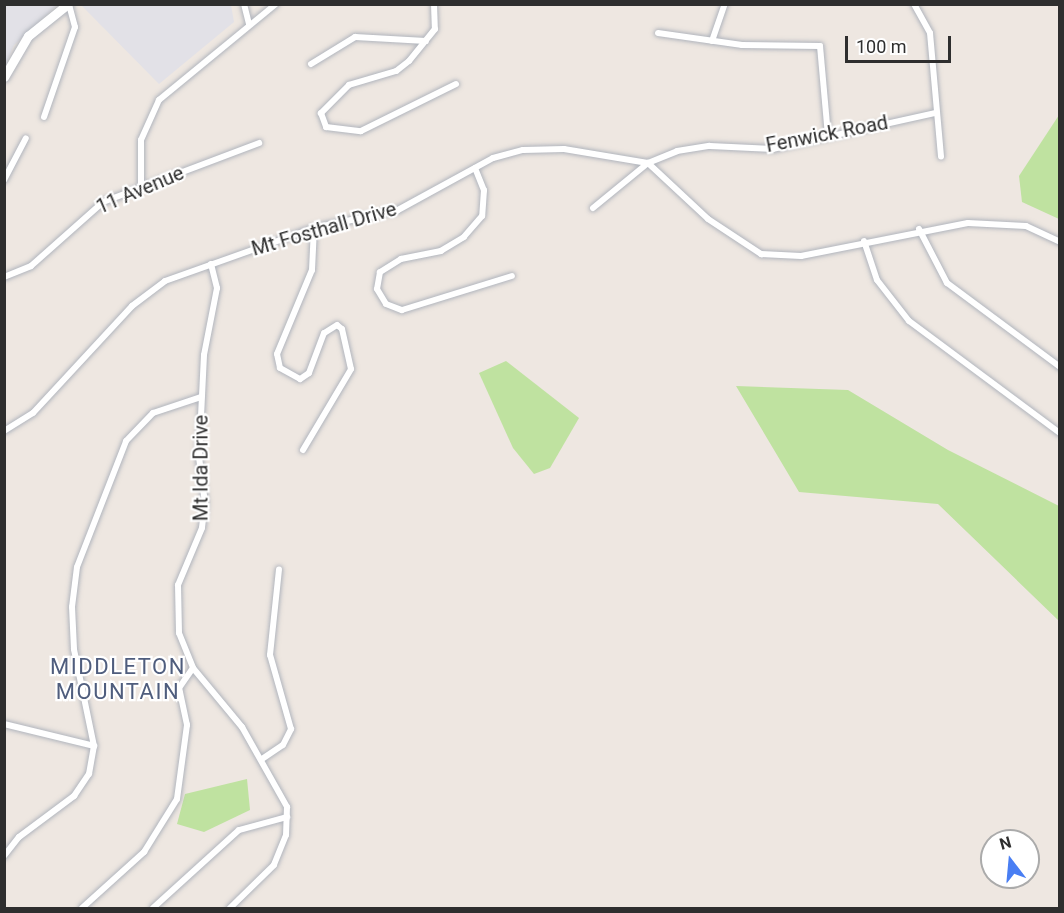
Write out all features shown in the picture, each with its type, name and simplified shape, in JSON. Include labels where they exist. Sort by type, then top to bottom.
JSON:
[{"type":"street","points":[[4,77],[28,36],[68,4],[75,27],[44,117]]},
{"type":"street","points":[[244,4],[249,24]]},
{"type":"street","points":[[141,187],[141,140],[159,100],[276,4]]},
{"type":"street","points":[[434,4],[435,29],[396,71],[349,85],[328,100],[321,112],[326,128],[361,131],[456,84]]},
{"type":"street","points":[[712,41],[725,4]]},
{"type":"street","points":[[914,4],[930,33],[940,157]]},
{"type":"street","points":[[658,33],[712,41],[820,46],[828,135]]},
{"type":"street","points":[[311,64],[355,37],[426,41]]},
{"type":"street","name":"Fenwick Road","points":[[593,208],[648,163],[710,146],[773,149],[935,113]]},
{"type":"street","points":[[4,180],[27,138]]},
{"type":"street","name":"11 Avenue","points":[[4,277],[31,266],[103,202],[259,142]]},
{"type":"street","name":"Mt Fosthall Drive","points":[[4,431],[33,413],[132,306],[165,281],[314,228],[398,210],[476,168],[523,150],[564,148],[648,163]]},
{"type":"street","points":[[648,163],[735,241],[777,257],[864,242],[919,229],[968,223],[1026,226],[1059,242]]},
{"type":"street","points":[[476,168],[484,190],[482,216],[464,237],[441,251],[401,259],[380,272],[377,289],[386,304],[402,310],[512,276]]},
{"type":"street","points":[[303,450],[351,369],[342,329],[337,325],[324,333],[309,373],[300,379],[280,368],[277,354],[312,270],[314,228]]},
{"type":"street","points":[[919,229],[947,283],[1059,367]]},
{"type":"street","points":[[864,242],[877,280],[909,321],[1059,433]]},
{"type":"street","name":"Mt Ida Drive","points":[[211,264],[217,288],[201,397],[203,519],[176,606],[179,633],[193,668],[262,759],[281,789],[287,817],[274,866],[230,909]]},
{"type":"street","points":[[4,856],[19,837],[74,796],[89,774],[94,746],[74,649],[77,567],[126,441],[153,413],[201,397]]},
{"type":"street","points":[[262,759],[284,745],[291,729],[270,655],[279,569]]},
{"type":"street","points":[[82,909],[144,852],[177,799],[187,725],[179,688],[193,668]]},
{"type":"street","points":[[4,724],[94,746]]},
{"type":"street","points":[[153,909],[239,830],[287,817]]},
{"type":"shaded area","points":[[5,4],[57,5],[14,45],[5,66]]},
{"type":"shaded area","points":[[81,5],[231,5],[234,22],[159,84]]},
{"type":"green space","points":[[1059,115],[1059,219],[1022,202],[1019,176]]},
{"type":"green space","points":[[506,361],[579,418],[550,468],[534,474],[513,448],[479,373]]},
{"type":"green space","points":[[736,386],[848,390],[948,450],[1059,506],[1059,621],[938,504],[799,492]]},
{"type":"green space","points":[[247,779],[250,810],[204,832],[177,824],[185,794]]},
{"type":"district","name":"MIDDLETON MOUNTAIN","points":[[118,678]]}]
